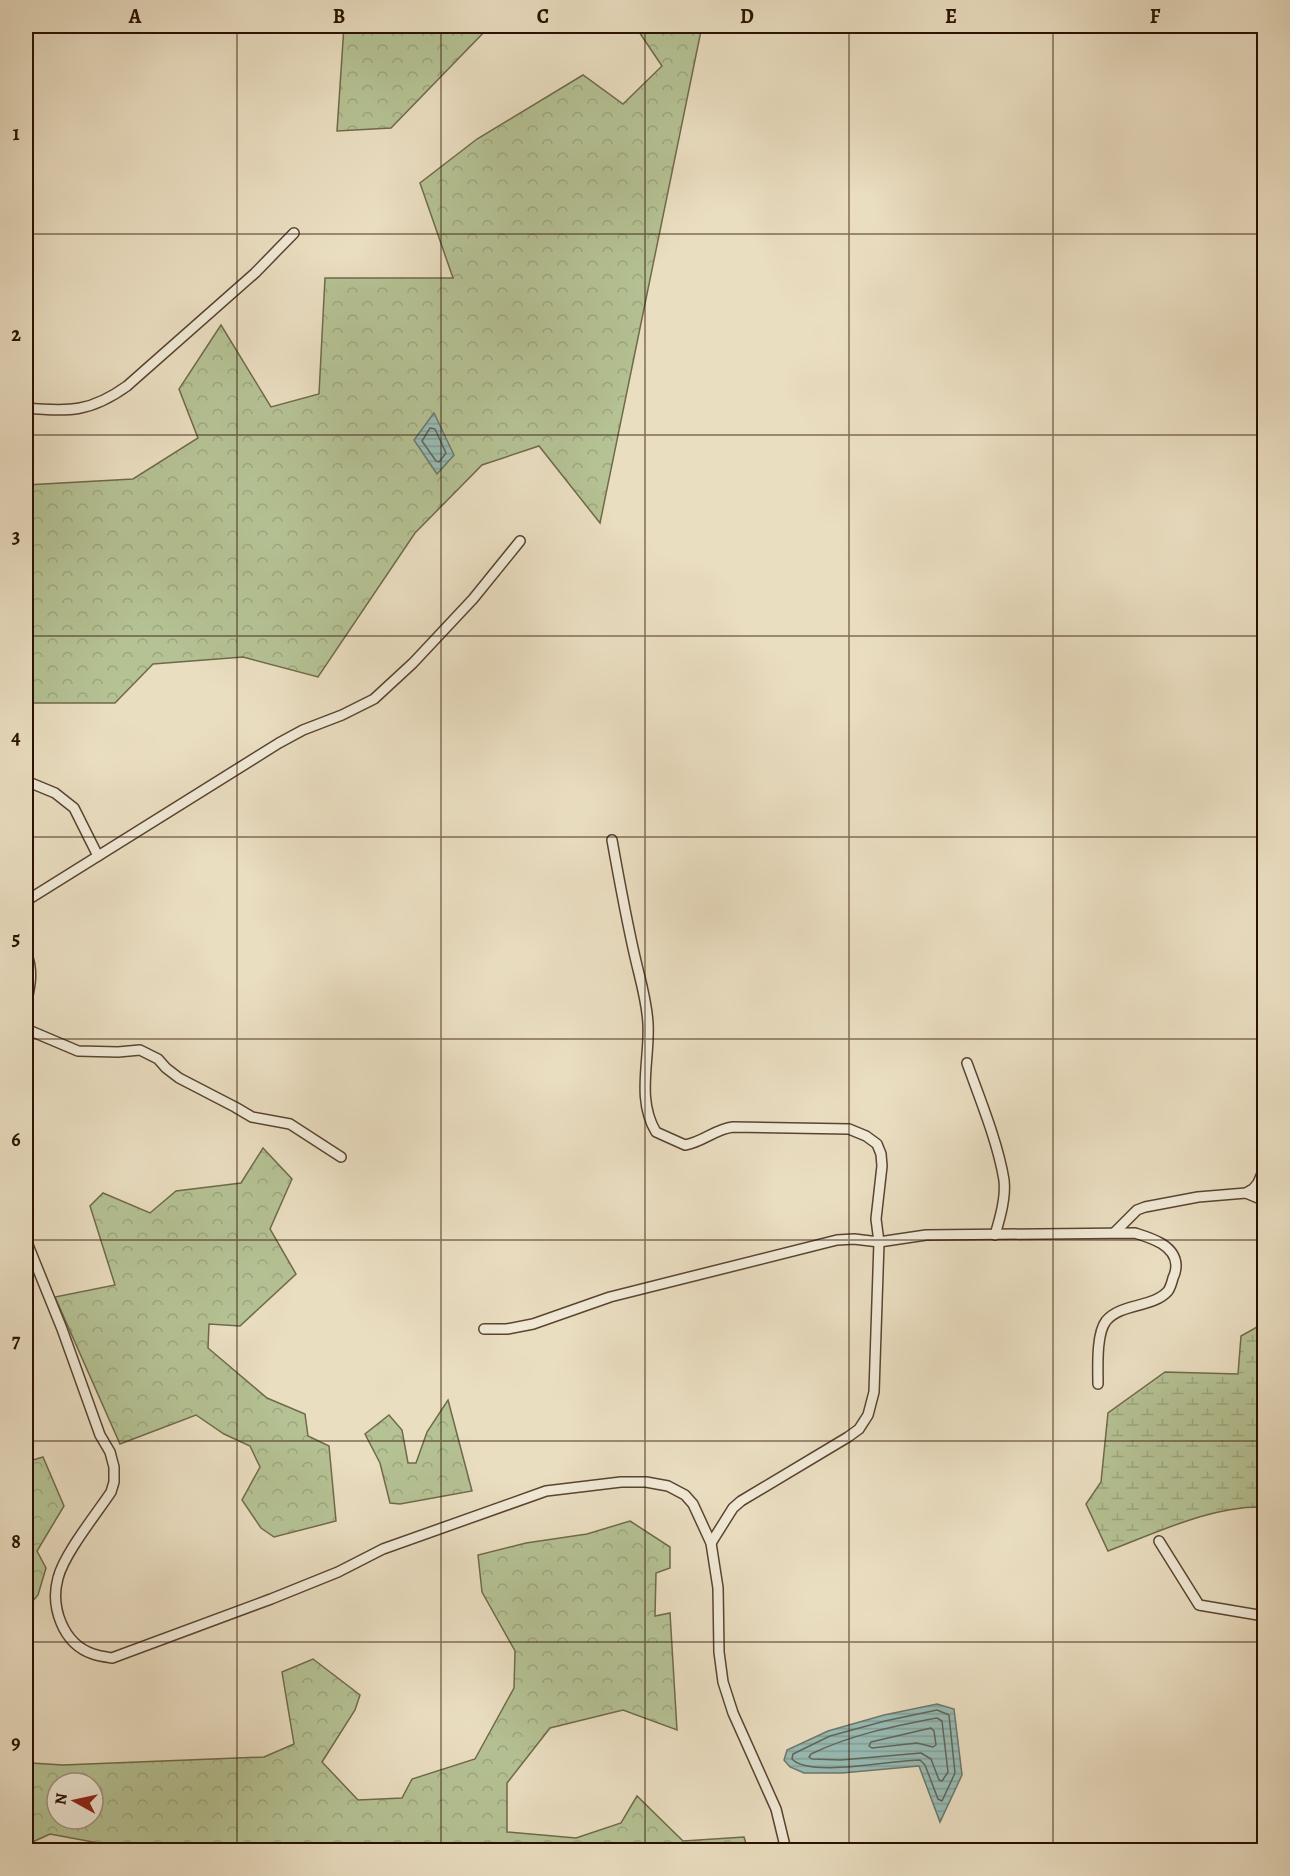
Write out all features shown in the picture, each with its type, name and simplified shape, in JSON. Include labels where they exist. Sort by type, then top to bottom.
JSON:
[{"type":"street","points":[[26,408],[73,410],[112,397],[128,386],[255,273],[294,233]]},
{"type":"street","points":[[26,901],[295,734],[374,699],[413,663],[473,599],[520,541]]},
{"type":"street","points":[[26,781],[55,792],[74,808],[98,856]]},
{"type":"street","points":[[612,840],[635,957],[645,995],[648,1024],[644,1077],[648,1114],[656,1132],[685,1145],[704,1140],[722,1128],[849,1129],[866,1136],[877,1144],[882,1154],[876,1219],[879,1242],[874,1392],[867,1415],[859,1429],[848,1437],[741,1501],[733,1508],[711,1543]]},
{"type":"street","points":[[26,952],[31,971],[31,983],[26,1005]]},
{"type":"street","points":[[26,1029],[78,1051],[147,1052],[179,1078],[252,1117],[290,1124],[341,1157]]},
{"type":"street","points":[[967,1063],[1004,1181],[1001,1212],[995,1235]]},
{"type":"street","points":[[1246,1193],[1258,1184],[1263,1172]]},
{"type":"street","points":[[1115,1232],[1137,1210],[1145,1207],[1198,1197],[1246,1193],[1258,1198],[1264,1195]]},
{"type":"street","points":[[484,1329],[507,1329],[532,1324],[610,1298],[752,1263],[820,1243],[854,1239],[879,1242],[926,1235],[1135,1233],[1165,1246],[1174,1256],[1176,1267],[1168,1290],[1157,1298],[1116,1313],[1106,1321],[1101,1333],[1098,1384]]},
{"type":"street","points":[[26,1240],[114,1467],[111,1492],[65,1562],[58,1578],[56,1593],[61,1624],[67,1635],[77,1644],[92,1654],[112,1658],[272,1599],[338,1572],[383,1549],[546,1491],[621,1482],[646,1482],[668,1486],[685,1495],[693,1504],[711,1543],[718,1588],[718,1652],[723,1682],[733,1713],[776,1809],[786,1851]]},
{"type":"street","points":[[1159,1541],[1199,1605],[1264,1616]]},
{"type":"green space","points":[[344,26],[490,26],[391,128],[337,131]]},
{"type":"green space","points":[[635,26],[702,26],[600,523],[539,446],[482,465],[415,533],[318,677],[243,657],[153,664],[115,703],[26,703],[26,485],[133,479],[198,438],[179,389],[221,325],[271,407],[319,394],[325,278],[453,278],[420,183],[477,139],[583,75],[623,104],[662,66]]},
{"type":"green space","points":[[263,1148],[292,1179],[270,1229],[296,1274],[240,1326],[209,1324],[208,1348],[267,1398],[305,1414],[308,1436],[329,1446],[336,1521],[274,1537],[261,1528],[242,1500],[260,1467],[250,1446],[224,1434],[196,1415],[120,1444],[55,1297],[115,1285],[90,1206],[103,1193],[150,1213],[176,1191],[241,1183]]},
{"type":"green space","points":[[1264,1323],[1264,1507],[1225,1510],[1205,1515],[1108,1551],[1086,1504],[1101,1482],[1108,1413],[1165,1372],[1238,1374],[1241,1336]]},
{"type":"green space","points":[[448,1400],[472,1491],[400,1504],[390,1503],[380,1463],[365,1434],[389,1415],[402,1430],[408,1463],[416,1463],[427,1432]]},
{"type":"green space","points":[[43,1457],[64,1506],[37,1551],[46,1568],[38,1595],[26,1609],[26,1462]]},
{"type":"green space","points":[[630,1521],[670,1547],[670,1568],[656,1573],[655,1616],[670,1613],[677,1730],[623,1710],[550,1728],[507,1783],[507,1832],[576,1838],[621,1823],[637,1796],[683,1841],[744,1837],[748,1850],[136,1850],[50,1834],[26,1845],[26,1753],[31,1763],[63,1765],[264,1757],[294,1744],[282,1672],[313,1659],[360,1695],[355,1710],[322,1762],[358,1800],[402,1798],[412,1779],[475,1759],[514,1688],[515,1651],[482,1592],[478,1555],[526,1543],[587,1534]]},
{"type":"water","points":[[434,413],[454,455],[437,474],[414,440]]},
{"type":"water","points":[[937,1704],[954,1709],[962,1775],[940,1822],[919,1766],[842,1773],[804,1773],[790,1767],[784,1760],[787,1750],[828,1731],[884,1715]]}]
